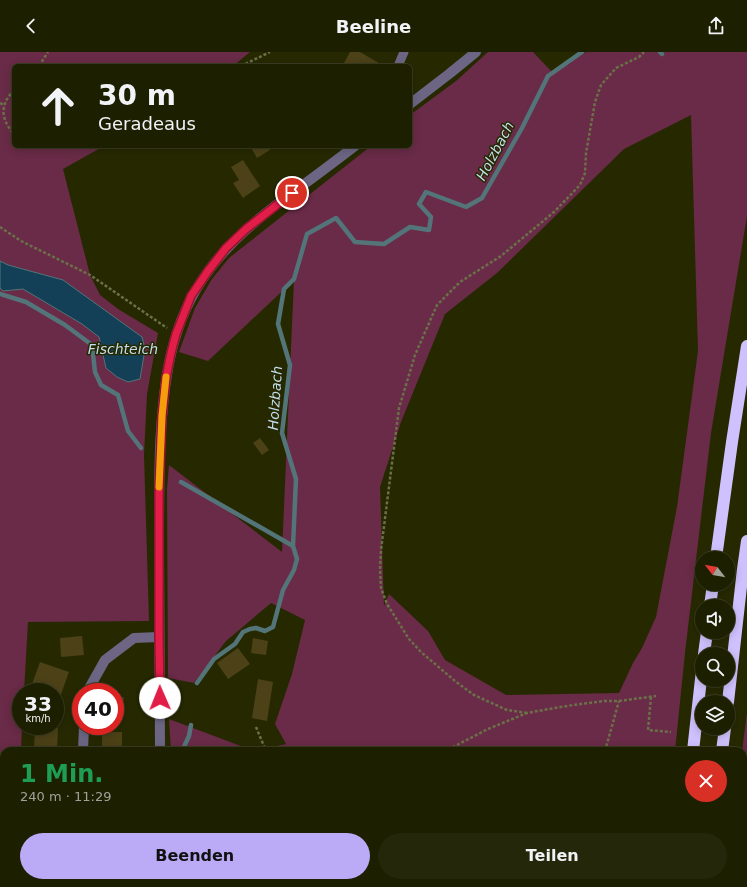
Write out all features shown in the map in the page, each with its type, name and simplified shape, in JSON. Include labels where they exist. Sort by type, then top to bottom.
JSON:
[{"type":"highway","points":[[717,551],[747,346]]},
{"type":"highway","points":[[729,695],[747,541]]},
{"type":"highway","points":[[693,747],[700,687]]},
{"type":"highway","points":[[723,747],[724,735]]},
{"type":"street","points":[[412,102],[476,52]]},
{"type":"street","points":[[160,747],[159,492],[162,416],[166,378],[176,334],[191,296],[226,248],[267,212],[352,148]]},
{"type":"street","points":[[92,683],[105,660],[134,638],[159,637]]},
{"type":"street","points":[[84,735],[84,747]]},
{"type":"lane","points":[[399,64],[404,52]]},
{"type":"path","points":[[40,64],[48,52]]},
{"type":"path","points":[[245,64],[270,52]]},
{"type":"path","points":[[527,713],[507,710],[474,695],[455,681],[421,652],[409,639],[387,604],[382,588],[380,569],[381,550],[399,408],[415,355],[437,305],[460,282],[501,256],[554,212],[580,185],[585,173],[586,153],[595,102],[601,85],[616,68],[639,57],[644,52]]},
{"type":"path","points":[[12,92],[8,96],[4,105],[3,116],[7,126],[12,132]]},
{"type":"path","points":[[0,103],[4,105]]},
{"type":"path","points":[[0,227],[21,241],[90,275],[176,334]]},
{"type":"path","points":[[454,747],[488,729],[527,713],[573,705],[656,696]]},
{"type":"path","points":[[651,697],[648,730],[671,732]]},
{"type":"path","points":[[606,747],[619,701]]},
{"type":"path","points":[[256,727],[264,747]]},
{"type":"shaded area","points":[[0,52],[250,52],[235,64],[12,64],[12,148],[100,148],[63,169],[90,275],[100,295],[118,309],[158,333],[147,394],[144,455],[149,621],[28,622],[25,683],[12,683],[12,735],[22,735],[21,747],[0,747]]},
{"type":"shaded area","points":[[488,52],[533,52],[552,72],[586,52],[747,52],[747,216],[711,433],[697,551],[695,551],[695,568],[675,747],[272,747],[286,744],[275,724],[292,674],[305,620],[271,603],[226,641],[194,683],[168,678],[167,489],[169,465],[282,552],[294,280],[208,361],[179,352],[195,308],[212,279],[229,258],[368,148],[412,148],[412,114],[456,81]],"holes":[[[691,115],[698,351],[677,507],[656,617],[619,693],[506,695],[445,660],[428,631],[389,594],[384,606],[380,487],[401,422],[445,314],[497,273],[624,149]]]},
{"type":"shaded area","points":[[747,713],[747,747],[743,747]]},
{"type":"shaded area","points":[[169,719],[243,747],[171,747]]},
{"type":"water","name":"Fischteich","points":[[0,261],[8,265],[63,280],[142,337],[145,349],[140,379],[128,382],[117,377],[106,368],[99,337],[82,324],[23,289],[3,291],[0,288]]},
{"type":"building","points":[[350,52],[360,52],[381,64],[346,64],[344,63]]},
{"type":"building","points":[[251,148],[268,148],[270,150],[257,158]]},
{"type":"building","points":[[243,160],[260,186],[243,198],[233,183],[239,180],[231,167]]},
{"type":"building","points":[[260,438],[269,450],[262,455],[253,443]]},
{"type":"building","points":[[82,636],[84,655],[61,657],[60,638]]},
{"type":"building","points":[[253,638],[268,641],[266,655],[251,653]]},
{"type":"building","points":[[238,648],[250,664],[228,679],[217,663]]},
{"type":"building","points":[[40,662],[69,672],[64,686],[64,683],[32,683]]},
{"type":"building","points":[[258,679],[273,682],[267,721],[252,718]]},
{"type":"building","points":[[35,735],[58,735],[57,747],[34,747]]},
{"type":"building","points":[[102,735],[122,735],[122,747],[102,747]]},
{"type":"waterway","name":"Holzbach","points":[[197,683],[214,659],[235,644],[243,632],[256,628],[265,631],[273,627],[283,590],[294,570],[297,559],[293,546],[296,479],[282,433],[290,365],[278,324],[284,289],[294,279],[307,234],[336,218],[355,242],[384,244],[410,227],[429,230],[431,217],[419,204],[426,192],[466,207],[482,198],[522,128],[548,76],[582,52]]},
{"type":"waterway","points":[[0,294],[26,302],[65,325],[92,345],[95,372],[101,385],[118,395],[128,431],[141,448]]},
{"type":"waterway","points":[[181,482],[293,546]]},
{"type":"waterway","name":"Holzbach","points":[[184,747],[189,736],[191,725]]},
{"type":"slow traffic","points":[[159,487],[162,416],[166,377]]},
{"type":"route","points":[[160,698],[159,492],[162,416],[166,378],[171,353],[176,334],[191,296],[208,271],[226,248],[246,229],[292,193]]}]
